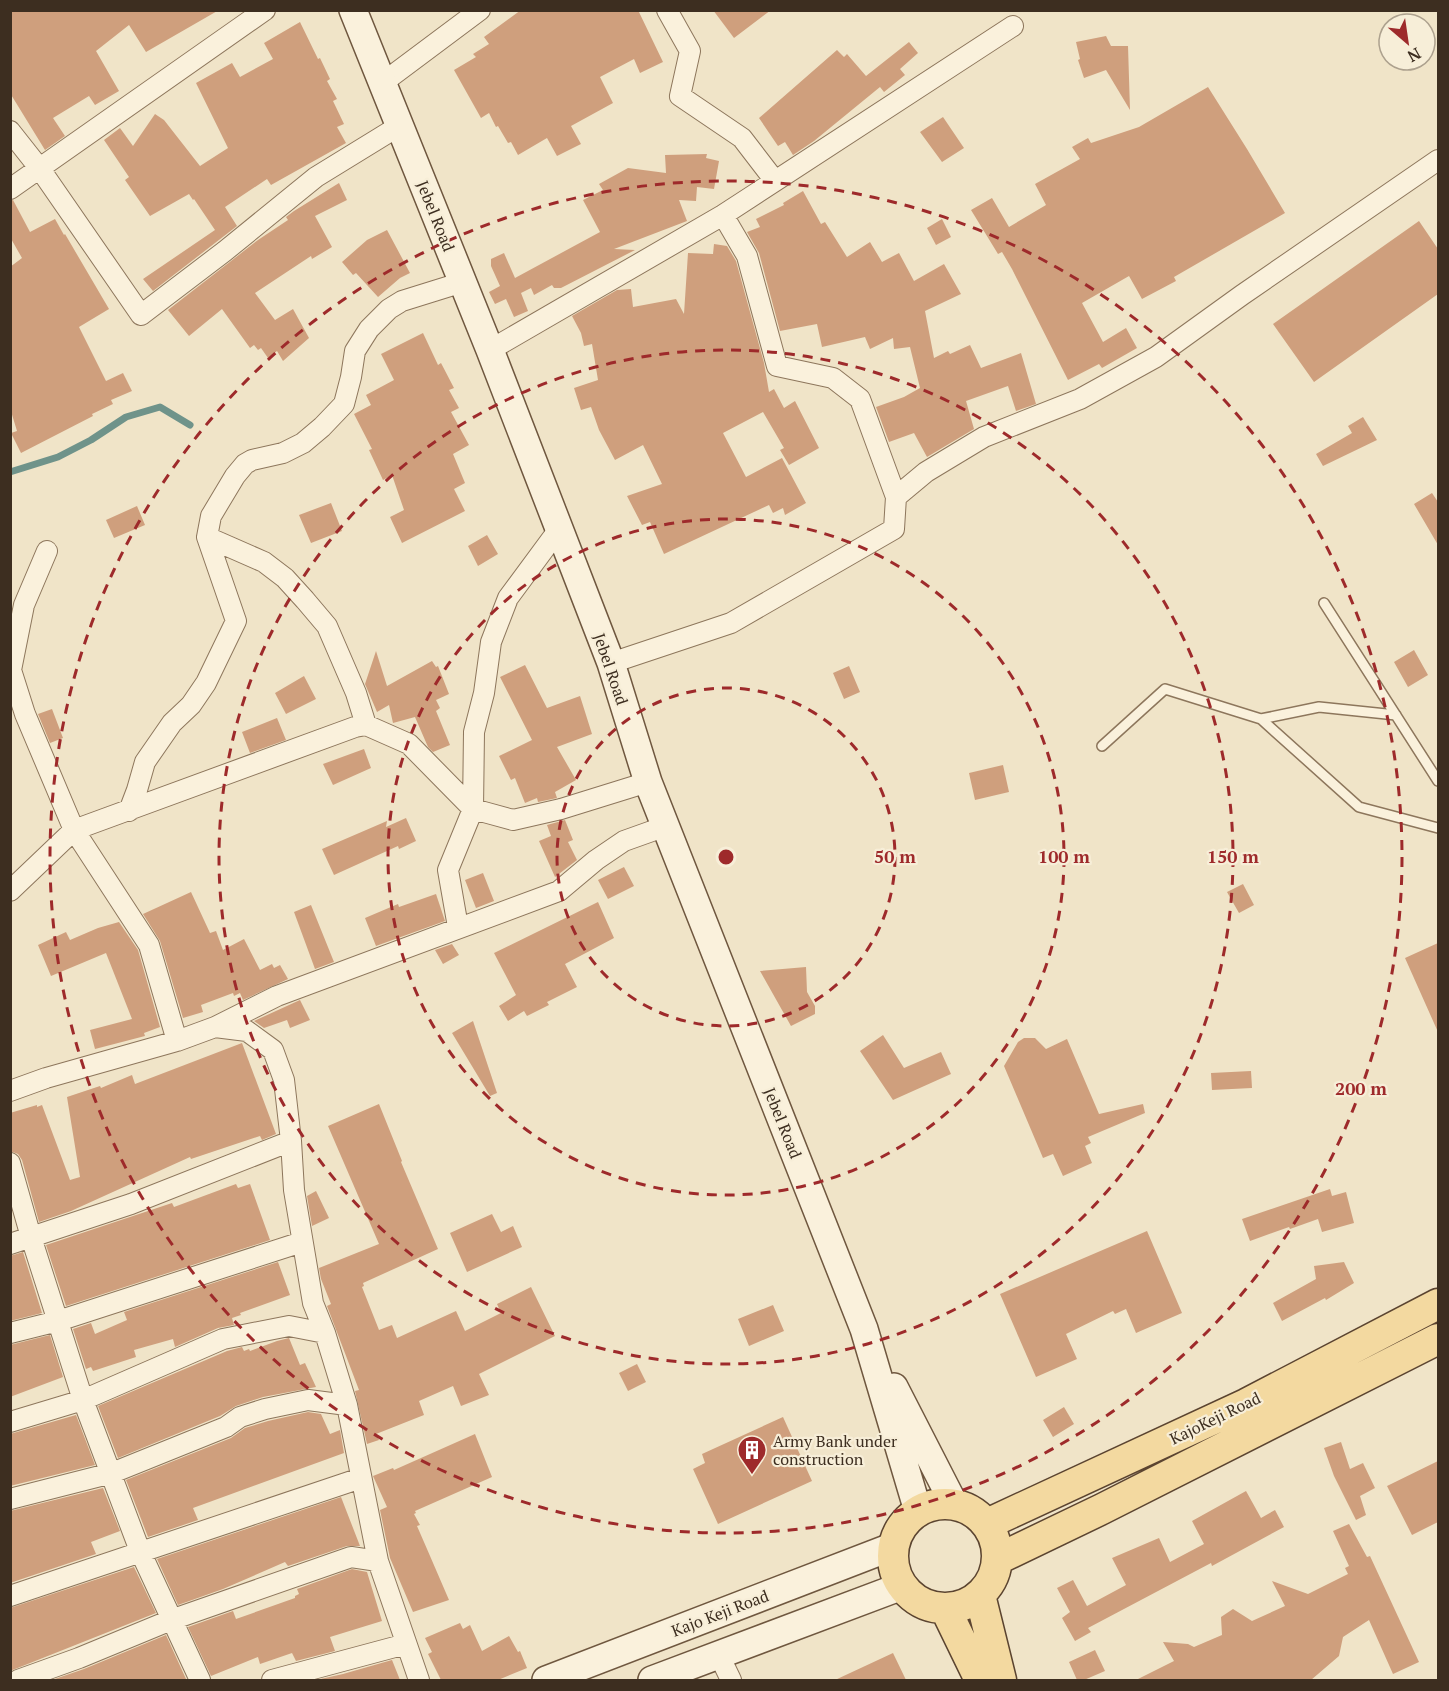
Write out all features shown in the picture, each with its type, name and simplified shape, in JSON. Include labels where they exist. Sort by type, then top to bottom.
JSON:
[{"type":"main road","name":"Jebel Road","points":[[353,10],[490,350],[611,663],[648,782],[864,1329],[918,1511]]},
{"type":"main road","name":"KajoKeji Road","points":[[987,1524],[1246,1404],[1438,1304]]},
{"type":"main road","name":"Jebel Road","points":[[864,1329],[954,1504]]},
{"type":"main road","name":"KajoKeji Road","points":[[998,1559],[1438,1340]]},
{"type":"main road","points":[[954,1504],[978,1515],[987,1524],[994,1534],[998,1559],[989,1584],[980,1595],[957,1607],[945,1608],[921,1602],[902,1587],[893,1560],[894,1546],[902,1526],[918,1511],[929,1506],[954,1504]]},
{"type":"main road","name":"Kajo Keji Road","points":[[546,1680],[894,1546]]},
{"type":"main road","points":[[652,1680],[902,1587]]},
{"type":"main road","points":[[980,1595],[1001,1680]]},
{"type":"main road","points":[[945,1608],[980,1680]]},
{"type":"street","points":[[10,189],[265,10]]},
{"type":"street","points":[[381,84],[480,10]]},
{"type":"street","points":[[667,10],[690,51],[680,96],[742,138],[775,181]]},
{"type":"street","points":[[490,350],[723,215],[1013,26]]},
{"type":"street","points":[[10,131],[40,169],[141,315],[316,177],[399,126]]},
{"type":"street","points":[[897,497],[926,472],[984,437],[1080,399],[1156,357],[1438,160]]},
{"type":"street","points":[[611,663],[731,623],[894,529],[897,497],[860,399],[833,378],[777,366],[747,256],[723,215]]},
{"type":"street","points":[[129,811],[144,762],[172,723],[191,705],[206,683],[236,621],[207,537],[211,516],[235,476],[245,464],[252,460],[283,453],[303,442],[322,427],[344,404],[355,351],[369,329],[390,309],[402,301],[463,282]]},
{"type":"street","points":[[458,927],[448,870],[473,809],[474,732],[484,693],[491,642],[508,598],[559,529]]},
{"type":"street","points":[[207,537],[264,561],[285,578],[327,626],[356,693],[366,725]]},
{"type":"street","points":[[47,551],[24,605],[12,670],[25,714],[74,830],[149,945],[177,1041]]},
{"type":"street","points":[[10,891],[74,830],[355,727],[366,725],[409,744],[473,809],[513,820],[561,809],[648,782]]},
{"type":"street","points":[[10,1091],[46,1078],[177,1041],[215,1027],[277,996],[559,891],[596,860],[624,841],[666,826]]},
{"type":"street","points":[[215,1027],[247,1031],[273,1050],[284,1080],[294,1190],[313,1303],[325,1333],[347,1405],[378,1561],[419,1680]]},
{"type":"street","points":[[10,1244],[131,1204],[291,1141]]},
{"type":"street","points":[[10,1163],[83,1400],[140,1551],[200,1680]]},
{"type":"street","points":[[10,1332],[58,1321],[302,1242]]},
{"type":"street","points":[[10,1422],[83,1400],[223,1339],[289,1326],[325,1333]]},
{"type":"street","points":[[10,1499],[112,1473],[226,1427],[240,1417],[265,1409],[308,1400],[347,1405]]},
{"type":"street","points":[[10,1596],[361,1478]]},
{"type":"street","points":[[18,1680],[171,1620],[351,1557],[378,1561]]},
{"type":"street","points":[[272,1680],[406,1644]]},
{"type":"street","points":[[719,1655],[731,1680]]},
{"type":"lane","points":[[1324,603],[1438,781]]},
{"type":"lane","points":[[1102,746],[1165,689],[1261,719],[1359,807],[1438,828]]},
{"type":"lane","points":[[1261,719],[1319,707],[1396,715]]},
{"type":"building","points":[[10,10],[219,10],[146,52],[129,25],[96,51],[119,91],[95,105],[89,96],[53,118],[65,136],[45,150],[10,93]]},
{"type":"building","points":[[521,10],[638,10],[663,62],[640,73],[634,59],[600,77],[613,103],[571,126],[581,144],[557,156],[547,138],[518,155],[511,142],[508,143],[498,126],[496,127],[489,113],[481,118],[454,70],[476,57],[473,54],[489,44],[484,37]]},
{"type":"building","points":[[713,10],[771,10],[734,38]]},
{"type":"building","points":[[300,22],[330,79],[327,81],[337,99],[333,101],[344,124],[337,127],[346,143],[271,185],[267,179],[225,207],[237,226],[153,291],[143,279],[215,230],[189,194],[150,216],[125,180],[129,177],[104,140],[120,128],[133,146],[155,114],[164,120],[200,166],[228,148],[196,83],[232,63],[240,77],[273,59],[264,43]]},
{"type":"building","points":[[1106,36],[1111,46],[1128,46],[1130,110],[1106,70],[1084,78],[1078,60],[1080,59],[1076,42]]},
{"type":"building","points":[[909,42],[918,53],[900,69],[905,75],[884,92],[880,87],[814,141],[793,155],[785,142],[778,146],[759,118],[837,50],[844,57],[847,54],[866,76]]},
{"type":"building","points":[[1208,87],[1285,213],[1174,277],[1176,281],[1142,299],[1129,276],[1082,303],[1103,342],[1126,328],[1137,348],[1102,368],[1099,364],[1068,380],[1012,269],[1002,252],[998,254],[971,210],[992,198],[1009,227],[1046,205],[1035,184],[1080,159],[1072,147],[1088,138],[1091,143],[1139,127]]},
{"type":"building","points":[[943,117],[964,148],[942,162],[920,132]]},
{"type":"building","points":[[707,154],[706,158],[719,161],[714,189],[697,187],[696,201],[679,200],[687,221],[614,249],[635,250],[561,288],[554,288],[552,285],[534,295],[531,288],[521,293],[528,311],[514,317],[506,299],[495,304],[489,292],[500,286],[491,266],[491,259],[504,253],[515,278],[600,232],[583,200],[603,190],[599,184],[628,168],[666,173],[665,155]]},
{"type":"building","points":[[339,183],[347,200],[315,216],[332,247],[312,259],[311,256],[255,293],[275,320],[293,309],[309,338],[283,361],[277,351],[268,358],[261,348],[258,350],[254,345],[250,348],[222,309],[189,336],[168,310],[258,240],[288,220],[286,217],[294,211]]},
{"type":"building","points":[[803,191],[821,224],[825,222],[847,257],[870,242],[882,262],[899,253],[914,281],[944,264],[961,294],[925,311],[934,358],[948,351],[950,354],[970,345],[981,368],[1021,353],[1036,404],[1016,411],[1008,386],[966,401],[974,429],[927,457],[914,433],[889,442],[876,407],[904,397],[920,388],[910,347],[894,349],[893,338],[870,349],[865,337],[822,347],[817,324],[780,331],[759,253],[747,232],[760,227],[756,219],[784,205],[783,203]]},
{"type":"building","points":[[13,200],[30,232],[55,219],[65,234],[109,309],[79,327],[106,381],[123,373],[132,391],[111,400],[113,404],[92,414],[93,416],[21,453],[11,433],[17,431],[10,408],[10,267],[22,258],[10,237],[10,201]]},
{"type":"building","points":[[942,219],[951,237],[936,245],[927,228]]},
{"type":"building","points":[[1419,221],[1438,249],[1438,294],[1314,382],[1273,324]]},
{"type":"building","points":[[387,230],[410,273],[400,278],[378,297],[356,273],[353,275],[342,262],[367,240]]},
{"type":"building","points":[[714,244],[727,246],[736,261],[764,363],[769,392],[774,389],[784,408],[795,401],[819,448],[789,465],[780,450],[784,448],[763,412],[723,433],[746,477],[782,458],[806,503],[785,515],[783,508],[773,513],[769,505],[664,554],[650,522],[642,525],[627,496],[662,484],[643,445],[615,460],[599,430],[591,407],[581,410],[574,388],[598,380],[592,344],[584,346],[581,333],[572,316],[617,290],[631,289],[633,307],[676,299],[684,314],[688,253],[713,254]]},
{"type":"building","points":[[423,333],[438,365],[441,363],[454,388],[449,390],[459,408],[451,412],[469,445],[453,454],[465,483],[454,489],[465,511],[402,543],[390,517],[404,510],[392,475],[383,480],[369,450],[372,449],[354,414],[371,405],[366,395],[394,380],[381,354]]},
{"type":"building","points":[[1363,417],[1377,440],[1323,466],[1316,454],[1352,433],[1348,426]]},
{"type":"building","points":[[1432,493],[1438,502],[1438,545],[1414,504]]},
{"type":"building","points":[[331,503],[342,531],[311,543],[299,515]]},
{"type":"building","points":[[137,506],[145,525],[114,538],[106,520]]},
{"type":"building","points":[[487,535],[498,554],[478,566],[468,546]]},
{"type":"building","points":[[1414,650],[1428,675],[1408,687],[1394,662]]},
{"type":"building","points":[[376,651],[387,686],[432,661],[436,667],[438,666],[449,694],[436,700],[440,708],[436,711],[450,745],[433,752],[428,747],[415,717],[393,723],[389,705],[377,712],[365,684]]},
{"type":"building","points":[[525,665],[547,708],[580,696],[592,734],[557,747],[576,780],[555,792],[557,798],[538,802],[537,798],[525,803],[515,778],[511,780],[499,756],[532,740],[500,677]]},
{"type":"building","points":[[849,666],[860,692],[844,699],[833,673]]},
{"type":"building","points":[[304,676],[316,699],[286,714],[275,693]]},
{"type":"building","points":[[52,709],[63,738],[50,743],[38,714]]},
{"type":"building","points":[[277,718],[286,740],[250,753],[242,732]]},
{"type":"building","points":[[364,749],[371,768],[333,785],[323,764]]},
{"type":"building","points":[[1003,765],[1009,792],[975,800],[969,773]]},
{"type":"building","points":[[406,818],[416,841],[399,849],[398,846],[334,875],[322,849],[387,821],[386,827]]},
{"type":"building","points":[[565,820],[573,840],[568,842],[577,860],[555,877],[539,841],[551,836],[547,825]]},
{"type":"building","points":[[624,867],[634,886],[608,899],[598,880]]},
{"type":"building","points":[[483,873],[494,901],[476,908],[465,880]]},
{"type":"building","points":[[1243,884],[1254,905],[1239,913],[1227,892]]},
{"type":"building","points":[[191,892],[210,933],[216,931],[223,950],[244,939],[260,970],[272,964],[274,968],[280,965],[288,979],[243,1000],[240,993],[234,996],[233,993],[201,1005],[203,1012],[183,1018],[160,941],[143,914]]},
{"type":"building","points":[[436,894],[445,921],[376,946],[365,918],[398,904],[399,907]]},
{"type":"building","points":[[598,902],[614,938],[565,964],[577,987],[547,1002],[549,1005],[527,1016],[524,1011],[508,1021],[499,1006],[516,995],[494,953]]},
{"type":"building","points":[[311,905],[334,962],[315,969],[294,912]]},
{"type":"building","points":[[119,922],[138,950],[160,1027],[144,1033],[145,1036],[95,1049],[90,1030],[132,1019],[106,953],[51,976],[38,945],[66,932],[70,940]]},
{"type":"building","points":[[1438,943],[1438,1032],[1405,958]]},
{"type":"building","points":[[452,944],[459,955],[443,964],[435,950]]},
{"type":"building","points":[[806,967],[807,992],[815,1006],[815,1014],[791,1026],[760,971]]},
{"type":"building","points":[[300,1000],[310,1020],[290,1028],[287,1020],[264,1028],[254,1021]]},
{"type":"building","points":[[473,1021],[497,1093],[490,1096],[452,1033]]},
{"type":"building","points":[[883,1035],[904,1068],[941,1052],[951,1074],[893,1100],[860,1051]]},
{"type":"building","points":[[1024,1038],[1035,1038],[1046,1049],[1067,1039],[1099,1114],[1143,1104],[1145,1113],[1088,1137],[1091,1143],[1085,1146],[1092,1163],[1063,1176],[1053,1154],[1043,1158],[1004,1066],[1018,1042]]},
{"type":"building","points":[[242,1043],[276,1134],[262,1140],[260,1136],[191,1159],[190,1157],[71,1211],[39,1222],[22,1160],[18,1154],[10,1151],[10,1113],[42,1105],[70,1180],[80,1177],[67,1097],[100,1086],[101,1088],[132,1075],[135,1084]]},
{"type":"building","points":[[1251,1071],[1252,1088],[1212,1090],[1211,1073]]},
{"type":"building","points":[[379,1104],[438,1249],[363,1283],[362,1287],[379,1330],[392,1325],[397,1338],[456,1311],[465,1331],[501,1313],[497,1304],[531,1287],[555,1336],[479,1374],[489,1395],[461,1406],[453,1386],[419,1401],[424,1415],[376,1434],[379,1440],[367,1444],[355,1391],[359,1390],[327,1306],[331,1304],[319,1268],[379,1244],[328,1126]]},
{"type":"building","points":[[236,1184],[238,1188],[250,1184],[270,1240],[66,1306],[46,1245],[172,1203],[174,1207]]},
{"type":"building","points":[[1330,1189],[1332,1196],[1346,1192],[1354,1223],[1322,1232],[1318,1219],[1250,1241],[1242,1219]]},
{"type":"building","points":[[316,1191],[329,1218],[312,1226],[307,1196]]},
{"type":"building","points":[[492,1214],[501,1232],[513,1226],[522,1247],[467,1272],[450,1233]]},
{"type":"building","points":[[1147,1231],[1182,1313],[1136,1333],[1126,1309],[1115,1314],[1113,1311],[1066,1334],[1077,1359],[1036,1377],[1000,1294]]},
{"type":"building","points":[[23,1252],[42,1313],[10,1321],[10,1256]]},
{"type":"building","points":[[278,1262],[290,1295],[240,1313],[241,1315],[232,1318],[234,1325],[218,1328],[175,1347],[173,1339],[134,1350],[136,1357],[93,1371],[91,1367],[86,1369],[73,1329],[91,1323],[95,1334],[127,1320],[124,1312]]},
{"type":"building","points":[[1344,1262],[1354,1283],[1326,1300],[1325,1298],[1282,1321],[1273,1303],[1316,1279],[1314,1266]]},
{"type":"building","points":[[773,1305],[784,1331],[749,1346],[738,1319]]},
{"type":"building","points":[[50,1335],[63,1377],[10,1397],[10,1345]]},
{"type":"building","points":[[289,1338],[300,1365],[305,1363],[316,1387],[263,1397],[236,1406],[220,1416],[118,1458],[98,1406],[227,1351],[242,1347],[244,1351],[249,1349],[250,1351]]},
{"type":"building","points":[[637,1364],[646,1382],[628,1391],[619,1373]]},
{"type":"building","points":[[1064,1407],[1074,1424],[1053,1437],[1043,1420]]},
{"type":"building","points":[[308,1412],[321,1414],[330,1434],[340,1430],[344,1453],[193,1508],[198,1520],[148,1537],[126,1480],[231,1438],[245,1428]]},
{"type":"building","points":[[76,1415],[95,1465],[10,1486],[10,1434]]},
{"type":"building","name":"Army Bank under construction","points":[[783,1417],[812,1481],[718,1524],[693,1469],[705,1463],[702,1454]]},
{"type":"building","points":[[475,1434],[492,1477],[415,1511],[414,1514],[420,1525],[417,1526],[449,1600],[413,1612],[390,1558],[380,1510],[387,1507],[373,1476],[393,1468],[394,1470]]},
{"type":"building","points":[[1341,1442],[1350,1469],[1363,1463],[1375,1488],[1360,1496],[1366,1515],[1356,1520],[1334,1476],[1324,1448]]},
{"type":"building","points":[[1438,1461],[1438,1522],[1412,1535],[1387,1486]]},
{"type":"building","points":[[103,1488],[120,1531],[91,1542],[96,1554],[10,1583],[10,1511]]},
{"type":"building","points":[[1246,1491],[1261,1518],[1275,1510],[1284,1527],[1088,1628],[1091,1632],[1075,1641],[1062,1618],[1070,1612],[1057,1588],[1073,1580],[1087,1606],[1126,1585],[1112,1558],[1159,1538],[1170,1562],[1204,1544],[1192,1521]]},
{"type":"building","points":[[341,1497],[360,1546],[347,1546],[288,1566],[285,1562],[223,1589],[178,1605],[157,1559]]},
{"type":"building","points":[[1349,1524],[1367,1557],[1370,1556],[1419,1662],[1393,1674],[1369,1620],[1343,1637],[1339,1656],[1311,1680],[1136,1680],[1174,1661],[1163,1642],[1188,1644],[1194,1647],[1222,1635],[1221,1617],[1233,1609],[1252,1621],[1285,1606],[1272,1581],[1308,1594],[1348,1574],[1345,1568],[1349,1566],[1333,1531]]},
{"type":"building","points":[[134,1567],[156,1613],[10,1671],[10,1608]]},
{"type":"building","points":[[352,1569],[367,1572],[382,1621],[330,1637],[335,1651],[296,1661],[292,1653],[260,1664],[258,1657],[211,1676],[188,1627],[233,1611],[236,1619],[295,1598],[299,1594],[297,1589]]},
{"type":"building","points":[[460,1623],[463,1629],[470,1625],[482,1651],[509,1636],[518,1652],[520,1651],[527,1668],[498,1680],[441,1680],[428,1654],[432,1652],[425,1638]]},
{"type":"building","points":[[166,1635],[186,1679],[52,1680],[84,1669]]},
{"type":"building","points":[[1095,1650],[1105,1671],[1084,1680],[1077,1680],[1069,1662]]},
{"type":"building","points":[[893,1653],[906,1680],[835,1680]]},
{"type":"building","points":[[392,1660],[400,1680],[316,1680],[343,1674]]},
{"type":"waterway","points":[[10,472],[58,457],[91,440],[126,417],[160,407],[190,425]]},
{"type":"place","name":"Army Bank under construction","points":[[752,1476]]}]
